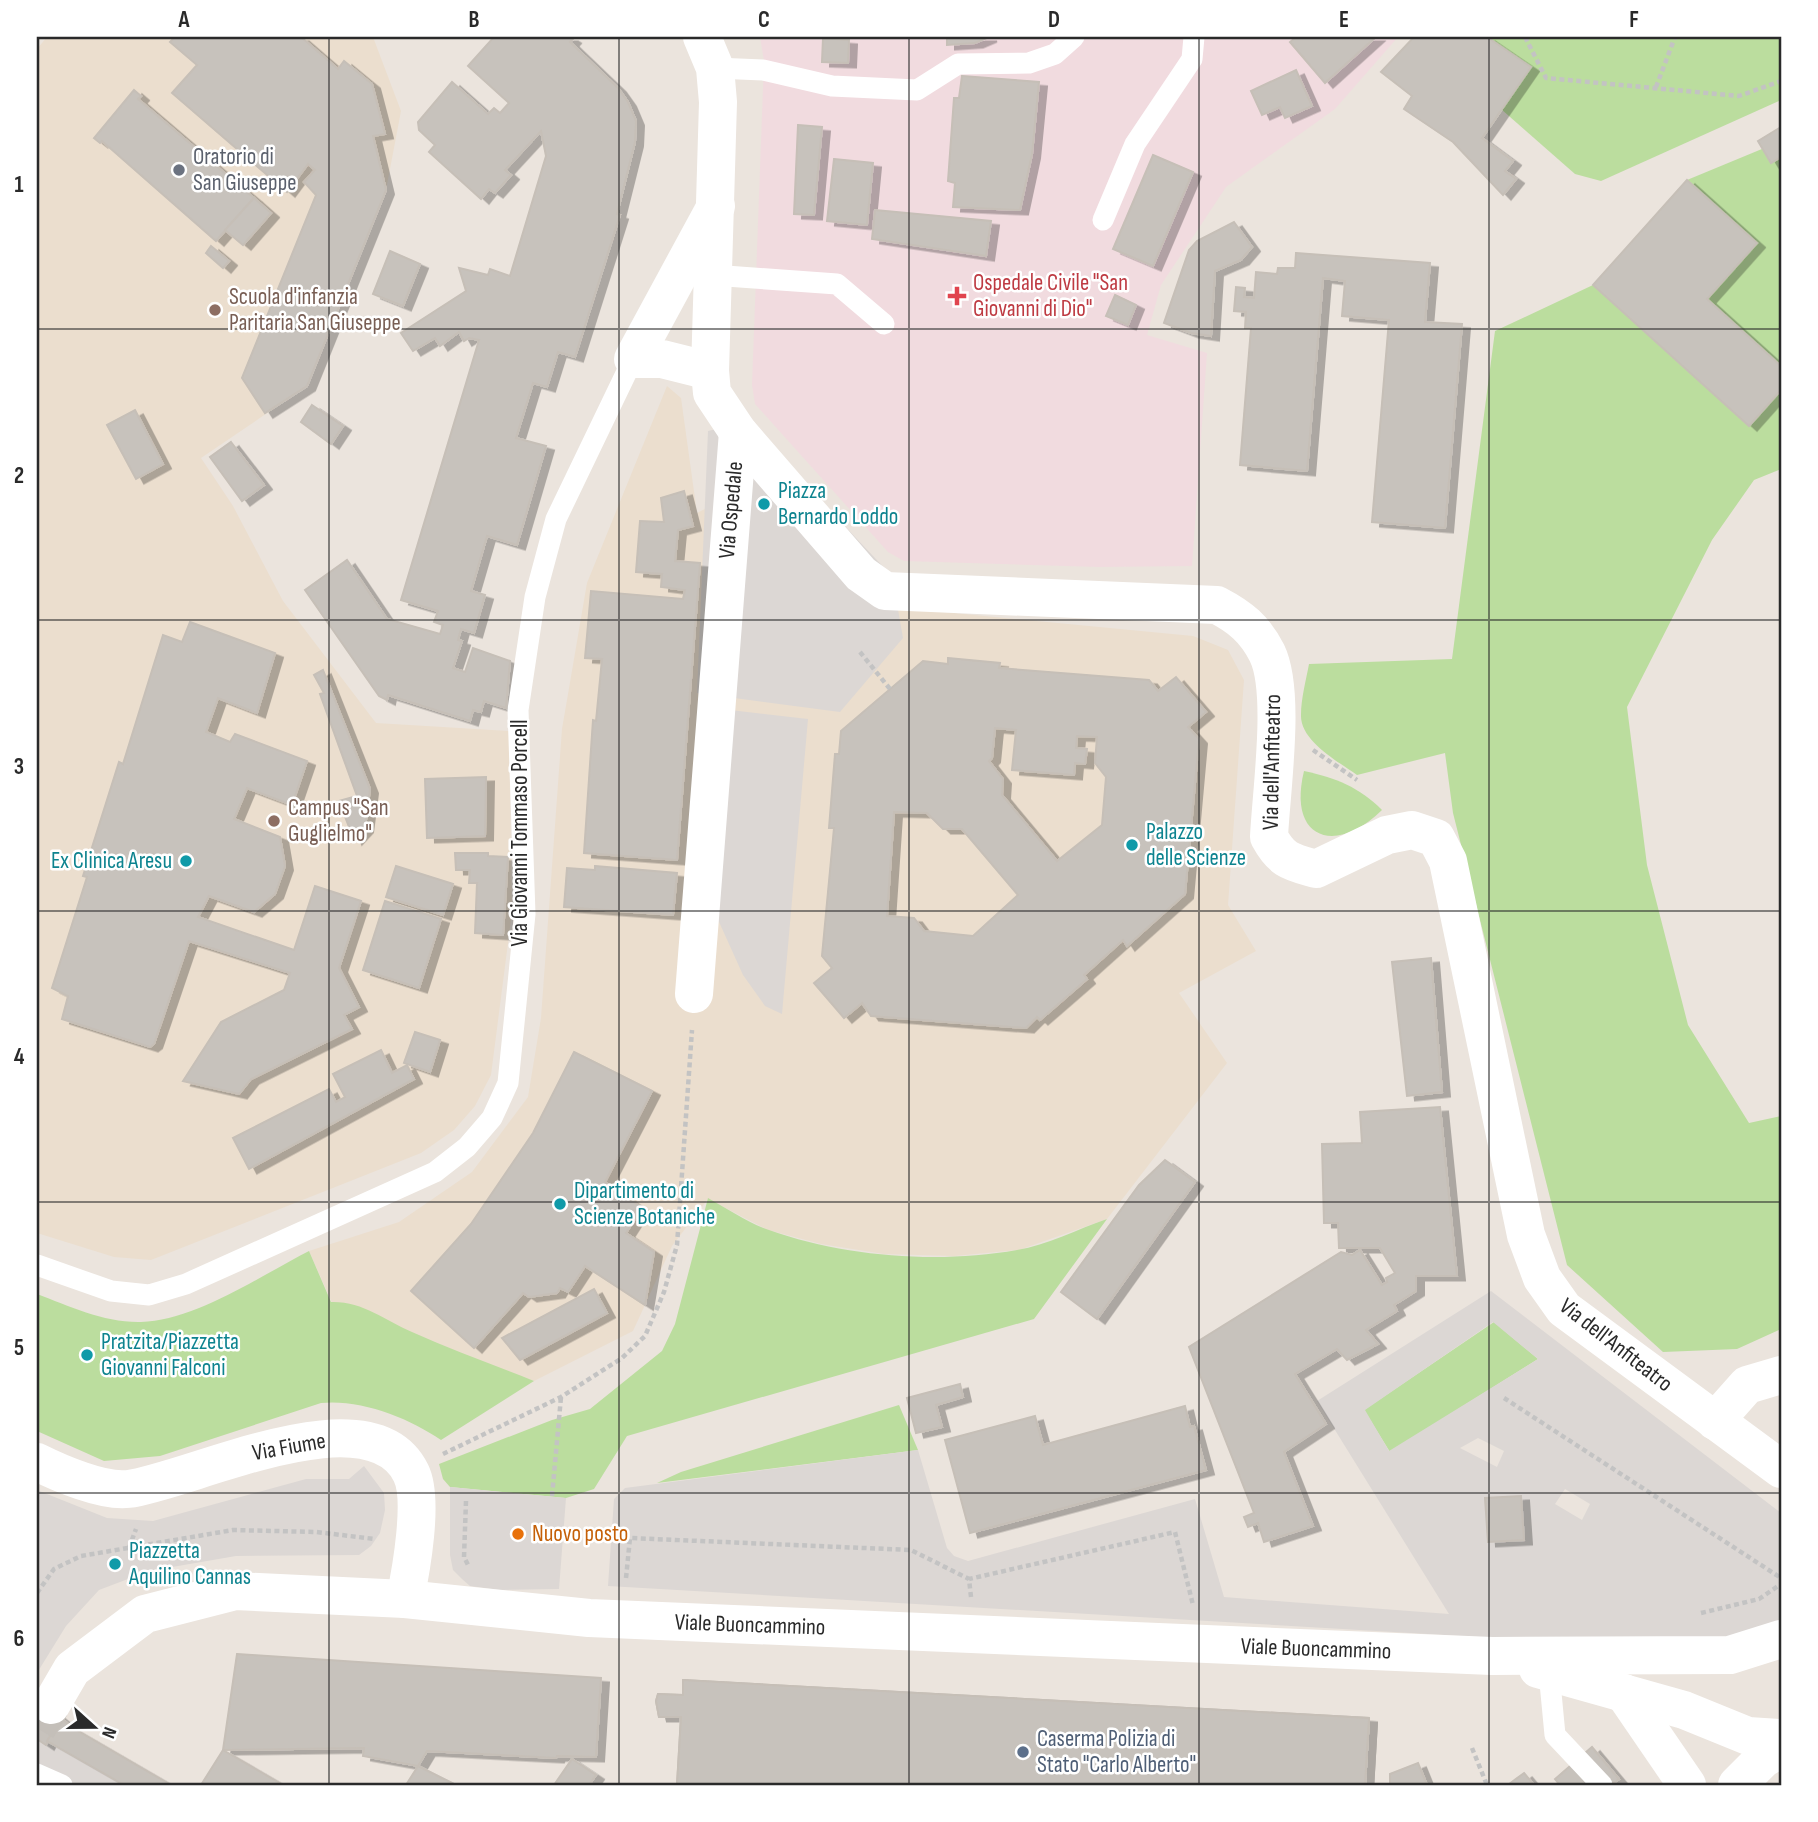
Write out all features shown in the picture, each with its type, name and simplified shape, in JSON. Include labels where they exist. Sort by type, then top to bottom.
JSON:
[{"type":"street","name":"Via Ospedale","points":[[694,994],[718,660],[738,432],[712,393],[710,372],[718,102],[708,52]]},
{"type":"street","name":"Via Giovanni Tommaso Porcell","points":[[633,359],[716,206]]},
{"type":"street","points":[[633,359],[662,359],[710,372]]},
{"type":"street","name":"Via dell'Anfiteatro","points":[[738,432],[861,574],[884,591],[1217,605],[1240,617],[1251,627],[1268,655],[1276,695],[1269,837],[1278,853],[1289,861],[1316,869],[1387,835],[1412,830],[1436,838],[1448,862],[1526,1235],[1542,1278],[1564,1309],[1781,1469]]},
{"type":"street","points":[[1715,1421],[1747,1385],[1781,1376]]},
{"type":"street","name":"Via Fiume","points":[[37,1462],[89,1482],[125,1490],[267,1448],[343,1438],[373,1444],[395,1453],[412,1475],[415,1542],[405,1599]]},
{"type":"street","name":"Viale Buoncammino","points":[[51,1705],[72,1670],[145,1615],[189,1601],[235,1591],[405,1599],[589,1618],[1492,1656],[1730,1655],[1781,1639]]},
{"type":"street","points":[[1682,1777],[1684,1710],[1694,1683],[1730,1655]]},
{"type":"street","name":"Viale Buoncammino","points":[[1492,1656],[1684,1710],[1748,1736],[1781,1738]]},
{"type":"street","points":[[1624,1693],[1682,1777]]},
{"type":"street","points":[[1737,1785],[1763,1759],[1781,1748]]},
{"type":"lane","points":[[708,52],[764,70],[832,86],[917,90],[958,64],[1029,63],[1055,54],[1074,37]]},
{"type":"lane","points":[[1103,220],[1135,144],[1192,59],[1194,37]]},
{"type":"lane","points":[[712,275],[837,284],[884,324]]},
{"type":"lane","name":"Via Giovanni Tommaso Porcell","points":[[37,1265],[111,1291],[149,1295],[186,1284],[435,1172],[467,1147],[492,1118],[508,1083],[525,914],[519,710],[536,597],[556,519],[633,359]]},
{"type":"lane","points":[[1549,1672],[1555,1735],[1602,1785]]},
{"type":"lane","points":[[37,1774],[62,1785]]},
{"type":"path","points":[[1525,37],[1546,78],[1740,96],[1781,81]]},
{"type":"path","points":[[1656,87],[1675,37]]},
{"type":"path","points":[[860,652],[890,689]]},
{"type":"path","points":[[1308,744],[1357,780]]},
{"type":"path","points":[[440,1455],[561,1397],[622,1358],[645,1336],[664,1292],[677,1245],[694,994]]},
{"type":"path","points":[[552,1496],[561,1397]]},
{"type":"path","points":[[1504,1398],[1781,1578]]},
{"type":"path","points":[[466,1501],[464,1557],[470,1568],[480,1569]]},
{"type":"path","points":[[37,1593],[54,1569],[81,1556],[233,1530],[316,1532],[376,1539]]},
{"type":"path","points":[[626,1578],[631,1538],[911,1550],[969,1579],[1175,1532],[1195,1609]]},
{"type":"path","points":[[969,1579],[971,1598]]},
{"type":"path","points":[[1472,1748],[1487,1785]]},
{"type":"shaded area","name":"Campus \"San Guglielmo\"","points":[[47,37],[373,37],[401,111],[386,190],[307,386],[201,458],[233,506],[283,601],[376,723],[509,731],[512,912],[491,1075],[475,1106],[454,1130],[421,1153],[151,1260],[114,1257],[37,1233],[37,49]]},
{"type":"shaded area","name":"Ospedale Civile \"San Giovanni di Dio\"","points":[[760,37],[1398,37],[1335,109],[1226,187],[1161,285],[1147,335],[1207,353],[1192,566],[1099,567],[904,561],[888,552],[755,404],[752,385],[764,61]]},
{"type":"shaded area","points":[[667,386],[681,398],[697,513],[740,491],[871,605],[1193,636],[1228,650],[1244,680],[1228,905],[1256,951],[1179,993],[1227,1063],[1107,1219],[1019,1250],[954,1256],[884,1254],[821,1244],[768,1230],[708,1199],[672,1246],[633,1331],[534,1381],[337,1314],[309,1251],[399,1222],[472,1172],[528,1097],[541,1018],[562,729],[587,583]]},
{"type":"shaded area","name":"Piazza Bernardo Loddo","points":[[746,422],[892,576],[903,638],[840,712],[697,693],[708,431]]},
{"type":"shaded area","points":[[730,710],[808,719],[782,1014],[765,1006],[743,975],[715,913]]},
{"type":"shaded area","points":[[1491,1291],[1781,1513],[1781,1622],[1762,1636],[1532,1640],[608,1586],[614,1499],[625,1488],[918,1450],[947,1548],[954,1556],[968,1561],[1195,1499],[1224,1597],[1449,1614],[1317,1401]],"holes":[[[1493,1322],[1538,1359],[1389,1451],[1365,1410]],[[1478,1438],[1504,1451],[1497,1467],[1460,1448]],[[1565,1489],[1590,1504],[1582,1520],[1555,1504]],[[1521,1496],[1523,1540],[1488,1542],[1485,1498]]]},
{"type":"shaded area","name":"Piazzetta Aquilino Cannas","points":[[364,1466],[384,1493],[385,1510],[380,1533],[371,1546],[359,1555],[236,1556],[149,1571],[99,1590],[66,1626],[37,1673],[37,1490],[107,1518],[153,1521],[306,1479],[349,1479]]},
{"type":"shaded area","points":[[450,1487],[566,1498],[559,1589],[500,1590],[470,1586],[462,1579],[453,1570],[450,1555]]},
{"type":"shaded area","points":[[37,1739],[63,1748],[124,1785],[37,1785]]},
{"type":"green space","points":[[1419,37],[1781,37],[1781,100],[1601,181],[1575,174]]},
{"type":"green space","points":[[1781,141],[1781,366],[1707,299],[1687,180]]},
{"type":"green space","points":[[1593,285],[1749,426],[1781,390],[1781,469],[1754,480],[1712,540],[1627,707],[1647,865],[1688,1025],[1749,1123],[1781,1116],[1781,1329],[1737,1349],[1663,1352],[1567,1265],[1453,813],[1445,753],[1357,775],[1314,742],[1302,725],[1303,696],[1309,664],[1452,659],[1495,331]]},
{"type":"green space","points":[[1304,771],[1346,784],[1365,795],[1382,810],[1348,833],[1333,836],[1320,834],[1309,826],[1303,813],[1301,795]]},
{"type":"green space","points":[[708,1198],[753,1224],[798,1239],[860,1252],[924,1257],[956,1257],[1028,1248],[1107,1219],[1034,1319],[627,1436],[594,1489],[566,1498],[450,1487],[443,1479],[439,1464],[552,1420],[590,1409],[662,1351],[675,1324]]},
{"type":"green space","points":[[309,1251],[331,1302],[363,1308],[427,1339],[534,1381],[441,1440],[414,1424],[384,1412],[336,1403],[321,1403],[160,1456],[104,1461],[37,1431],[37,1294],[114,1320],[162,1320],[227,1296]]},
{"type":"green space","points":[[1494,1322],[1538,1359],[1390,1452],[1364,1410]]},
{"type":"green space","points":[[899,1405],[918,1450],[657,1483],[681,1472]]},
{"type":"building","points":[[175,37],[301,37],[338,69],[344,61],[372,84],[385,134],[373,136],[386,190],[307,386],[265,413],[242,378],[316,195],[304,182],[315,170],[308,164],[287,192],[172,93],[197,65],[170,42]]},
{"type":"building","points":[[494,37],[570,37],[573,39],[570,42],[618,88],[636,121],[635,142],[617,214],[620,215],[575,357],[558,352],[547,387],[533,383],[516,438],[546,446],[517,545],[487,536],[471,591],[485,595],[474,633],[461,629],[458,640],[462,641],[453,668],[465,672],[473,648],[510,661],[506,708],[484,701],[481,712],[473,710],[470,721],[388,695],[387,700],[379,696],[305,590],[347,560],[387,619],[440,634],[443,625],[434,622],[438,611],[401,600],[479,340],[469,338],[464,341],[459,332],[440,346],[435,338],[413,351],[401,333],[466,291],[459,268],[488,275],[490,269],[510,276],[546,156],[541,131],[505,170],[511,175],[495,193],[489,189],[481,199],[429,152],[435,145],[419,130],[418,122],[452,82],[488,114],[494,108],[500,113],[509,103],[468,66]]},
{"type":"building","points":[[947,37],[989,37],[975,43],[947,45]]},
{"type":"building","points":[[1296,37],[1376,37],[1325,83],[1290,42]]},
{"type":"building","points":[[1414,37],[1487,37],[1531,67],[1482,138],[1513,161],[1505,171],[1516,179],[1503,195],[1453,142],[1404,109],[1412,96],[1381,72]]},
{"type":"building","points":[[823,38],[849,40],[848,63],[822,62]]},
{"type":"building","points":[[1296,70],[1312,106],[1285,118],[1280,107],[1262,115],[1251,91]]},
{"type":"building","points":[[962,76],[1039,82],[1032,154],[1020,210],[953,207],[955,183],[948,181],[954,98],[959,98]]},
{"type":"building","name":"Oratorio di San Giuseppe","points":[[134,90],[141,96],[138,99],[254,198],[216,241],[102,141],[100,143],[94,138]]},
{"type":"building","points":[[798,125],[822,127],[814,215],[794,214]]},
{"type":"building","points":[[1781,127],[1781,157],[1771,163],[1758,141]]},
{"type":"building","points":[[1153,155],[1193,172],[1153,266],[1113,249]]},
{"type":"building","points":[[834,159],[873,163],[867,225],[827,221]]},
{"type":"building","points":[[1687,180],[1757,243],[1707,299],[1781,366],[1781,390],[1749,426],[1593,285]]},
{"type":"building","points":[[254,198],[271,213],[243,245],[225,230]]},
{"type":"building","points":[[875,210],[991,221],[986,256],[872,239]]},
{"type":"building","points":[[1234,222],[1252,247],[1241,260],[1215,271],[1211,336],[1191,333],[1164,323],[1189,250],[1197,241]]},
{"type":"building","points":[[211,246],[229,261],[223,268],[206,253]]},
{"type":"building","points":[[390,251],[420,264],[403,306],[373,294]]},
{"type":"building","points":[[1296,253],[1430,263],[1425,322],[1462,324],[1445,528],[1372,522],[1389,320],[1342,316],[1345,281],[1323,278],[1307,471],[1240,465],[1251,328],[1245,328],[1246,312],[1234,311],[1236,287],[1245,288],[1244,297],[1254,298],[1256,272],[1277,274],[1278,268],[1295,268]]},
{"type":"building","points":[[1115,295],[1136,305],[1128,325],[1106,316]]},
{"type":"building","points":[[312,405],[343,426],[331,444],[301,422]]},
{"type":"building","points":[[135,410],[163,464],[136,479],[107,425]]},
{"type":"building","points":[[231,442],[264,485],[242,501],[210,457]]},
{"type":"building","points":[[684,491],[693,526],[678,530],[675,561],[700,563],[677,860],[584,853],[593,720],[596,721],[602,659],[585,658],[591,591],[683,599],[685,590],[661,587],[662,574],[636,572],[640,521],[664,522],[661,498]]},
{"type":"building","name":"Ex Clinica Aresu","points":[[190,622],[275,653],[257,713],[218,698],[206,732],[230,742],[235,734],[307,761],[292,805],[247,788],[234,819],[280,837],[285,866],[275,894],[254,912],[209,896],[198,917],[294,950],[315,886],[361,901],[339,968],[359,1007],[344,1015],[352,1029],[251,1079],[239,1094],[183,1081],[221,1022],[284,990],[290,973],[189,941],[154,1044],[150,1047],[62,1019],[68,996],[52,988],[87,877],[83,876],[119,762],[123,764],[163,635],[182,642]]},
{"type":"building","name":"Palazzo delle Scienze","points":[[948,658],[1000,663],[999,668],[1149,680],[1158,691],[1176,677],[1206,712],[1188,727],[1199,739],[1185,894],[1127,946],[1123,940],[1084,975],[1087,979],[1040,1020],[1037,1017],[1026,1028],[871,1016],[862,1003],[844,1018],[814,983],[832,968],[822,956],[834,828],[829,828],[835,754],[839,754],[841,731],[923,661],[948,664]],"holes":[[[995,728],[1016,730],[1012,770],[1074,775],[1075,763],[1085,764],[1087,749],[1076,748],[1077,736],[1097,737],[1095,763],[1106,777],[1102,825],[1057,861],[1002,795],[1003,779],[989,761],[992,758]],[[894,812],[927,813],[943,829],[962,829],[1018,895],[973,936],[924,931],[914,918],[887,916]]]},
{"type":"building","points":[[323,670],[370,789],[365,828],[354,840],[339,801],[357,796],[320,694],[324,693],[314,675]]},
{"type":"building","points":[[486,777],[485,836],[427,838],[425,779]]},
{"type":"building","points":[[455,853],[488,853],[488,856],[508,857],[503,935],[475,933],[477,883],[469,883],[470,870],[456,870]]},
{"type":"building","points":[[396,866],[453,884],[443,915],[386,897]]},
{"type":"building","points":[[595,866],[677,873],[673,915],[564,907],[567,868],[595,870]]},
{"type":"building","points":[[385,901],[441,919],[419,988],[363,970]]},
{"type":"building","points":[[1431,958],[1442,1092],[1407,1096],[1392,962]]},
{"type":"building","points":[[415,1032],[440,1040],[430,1072],[404,1063]]},
{"type":"building","points":[[381,1050],[392,1073],[407,1065],[414,1079],[249,1169],[233,1138],[329,1089],[336,1102],[345,1097],[333,1074]]},
{"type":"building","name":"Dipartimento di Scienze Botaniche","points":[[574,1052],[652,1091],[605,1182],[642,1208],[626,1233],[654,1252],[645,1305],[585,1266],[568,1292],[560,1288],[557,1293],[529,1297],[523,1293],[474,1348],[411,1291],[471,1224],[533,1133]]},
{"type":"building","points":[[1440,1107],[1457,1276],[1416,1276],[1416,1291],[1394,1305],[1397,1311],[1366,1330],[1378,1344],[1347,1360],[1337,1349],[1295,1374],[1326,1424],[1284,1452],[1313,1526],[1264,1542],[1258,1523],[1248,1527],[1244,1517],[1254,1513],[1189,1347],[1341,1252],[1352,1255],[1360,1250],[1382,1285],[1387,1282],[1386,1278],[1395,1273],[1380,1248],[1339,1248],[1338,1223],[1324,1223],[1322,1144],[1362,1143],[1360,1112]]},
{"type":"building","points":[[1165,1160],[1195,1182],[1097,1319],[1061,1292],[1139,1185]]},
{"type":"building","points":[[594,1289],[607,1313],[520,1360],[502,1338]]},
{"type":"building","points":[[960,1384],[963,1397],[936,1405],[942,1427],[916,1433],[907,1398]]},
{"type":"building","points":[[1185,1406],[1190,1427],[1194,1426],[1206,1470],[970,1533],[945,1440],[1035,1416],[1043,1445]]},
{"type":"building","points":[[1521,1496],[1524,1540],[1488,1542],[1485,1498]]},
{"type":"building","points":[[237,1654],[601,1678],[596,1757],[556,1758],[427,1751],[418,1766],[363,1756],[364,1748],[223,1750]]},
{"type":"building","name":"Caserma Polizia di Stato \"Carlo Alberto\"","points":[[683,1680],[1369,1718],[1365,1785],[677,1785],[681,1717],[659,1717],[656,1701],[658,1694],[683,1695]]},
{"type":"building","name":"Caserma Polizia di Stato \"Carlo Alberto\"","points":[[683,1680],[1369,1718],[1365,1785],[677,1785],[681,1717],[659,1717],[656,1701],[658,1694],[683,1695]]},
{"type":"building","points":[[37,1697],[61,1718],[46,1745],[37,1739]]},
{"type":"building","points":[[61,1718],[73,1728],[171,1785],[124,1785],[47,1741]]},
{"type":"building","points":[[1592,1747],[1619,1779],[1611,1785],[1560,1785],[1555,1779]]},
{"type":"building","points":[[223,1750],[283,1785],[201,1785]]},
{"type":"building","points":[[572,1759],[596,1775],[589,1785],[554,1785]]},
{"type":"building","points":[[1418,1763],[1427,1785],[1390,1785],[1390,1774]]},
{"type":"building","points":[[418,1766],[456,1785],[406,1785]]},
{"type":"building","points":[[1524,1773],[1534,1785],[1509,1784]]},
{"type":"tunnel","points":[[37,1728],[51,1705]]},
{"type":"place","name":"Oratorio di San Giuseppe","points":[[179,170]]},
{"type":"place","name":"Ospedale Civile \"San Giovanni di Dio\"","points":[[957,296]]},
{"type":"place","name":"Scuola d'infanzia Paritaria San Giuseppe","points":[[215,310]]},
{"type":"place","name":"Piazza Bernardo Loddo","points":[[764,504]]},
{"type":"place","name":"Campus \"San Guglielmo\"","points":[[274,821]]},
{"type":"place","name":"Palazzo delle Scienze","points":[[1132,845]]},
{"type":"place","name":"Ex Clinica Aresu","points":[[186,861]]},
{"type":"place","name":"Dipartimento di Scienze Botaniche","points":[[560,1204]]},
{"type":"place","name":"Pratzita/Piazzetta Giovanni Falconi","points":[[87,1355]]},
{"type":"place","name":"Nuovo posto","points":[[518,1534]]},
{"type":"place","name":"Piazzetta Aquilino Cannas","points":[[115,1564]]},
{"type":"place","name":"Caserma Polizia di Stato \"Carlo Alberto\"","points":[[1023,1752]]}]
